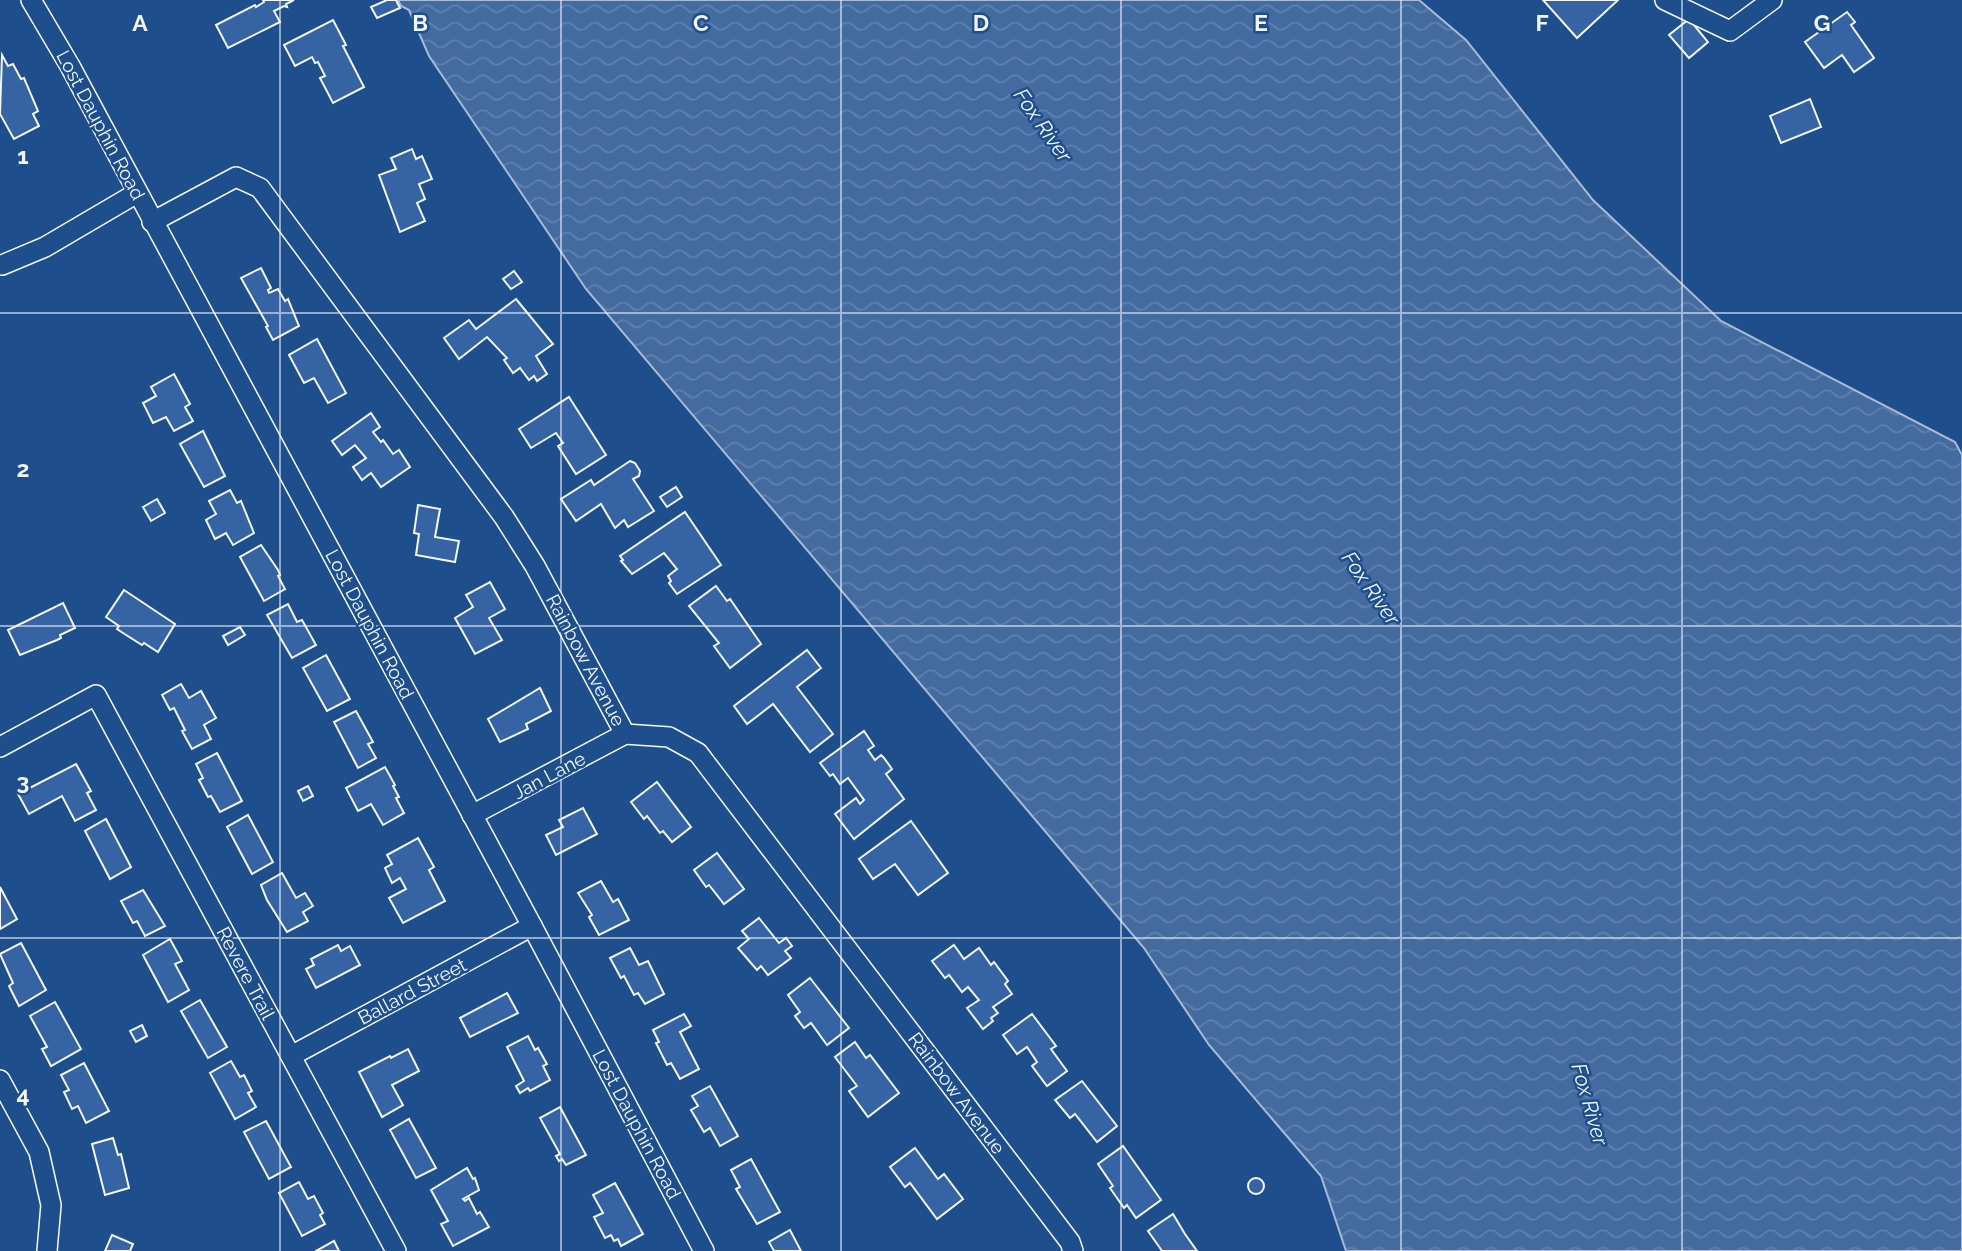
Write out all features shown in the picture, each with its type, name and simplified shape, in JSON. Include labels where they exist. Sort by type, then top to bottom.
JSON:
[{"type":"street","name":"Lost Dauphin Road","points":[[31,0],[70,66],[704,1251]]},
{"type":"street","points":[[1665,0],[1730,31],[1772,0]]},
{"type":"street","name":"Rainbow Avenue","points":[[152,222],[236,177],[260,188],[504,517],[535,566],[625,734],[669,737],[698,753],[1070,1242],[1073,1251]]},
{"type":"street","points":[[1,264],[45,247],[137,193]]},
{"type":"street","name":"Revere Trail","points":[[0,747],[96,695],[396,1251]]},
{"type":"street","name":"Jan Lane","points":[[472,815],[625,734]]},
{"type":"street","name":"Ballard Street","points":[[291,1056],[532,926]]},
{"type":"street","points":[[0,1080],[38,1152],[51,1205],[47,1251]]},
{"type":"water","name":"Fox River","points":[[398,0],[1419,0],[1466,40],[1593,200],[1721,321],[1955,442],[1962,455],[1962,1251],[1346,1251],[1321,1176],[1209,1045],[1144,948],[586,289],[429,56],[409,10],[401,6]]},
{"type":"building","points":[[263,0],[294,0],[286,4],[287,7],[274,11],[280,22],[228,48],[216,25],[255,5],[256,7],[264,2]]},
{"type":"building","points":[[387,0],[396,0],[400,8],[377,18],[371,7]]},
{"type":"building","points":[[1543,0],[1618,0],[1577,38]]},
{"type":"building","points":[[1847,12],[1855,22],[1851,25],[1874,58],[1854,72],[1842,55],[1824,68],[1805,42]]},
{"type":"building","points":[[1689,19],[1708,42],[1689,58],[1669,35]]},
{"type":"building","points":[[333,20],[364,87],[333,103],[320,78],[325,76],[318,62],[315,63],[312,57],[295,66],[284,45]]},
{"type":"building","points":[[2,55],[8,66],[13,64],[21,79],[24,78],[38,111],[33,114],[39,126],[14,139],[0,114]]},
{"type":"building","points":[[1810,99],[1821,127],[1781,143],[1770,116]]},
{"type":"building","points":[[412,149],[416,159],[422,156],[432,179],[419,184],[425,199],[417,203],[425,221],[400,232],[379,175],[396,169],[391,158]]},
{"type":"building","points":[[261,268],[271,288],[269,293],[278,289],[285,301],[288,299],[299,326],[273,340],[241,278]]},
{"type":"building","points":[[514,271],[522,282],[511,289],[503,279]]},
{"type":"building","points":[[516,299],[553,344],[536,356],[547,374],[537,381],[534,376],[529,380],[520,368],[513,373],[504,360],[507,358],[487,337],[459,359],[444,338],[469,320],[476,329]]},
{"type":"building","points":[[317,339],[346,393],[328,403],[314,378],[304,383],[289,355]]},
{"type":"building","points":[[174,374],[190,404],[185,407],[193,421],[174,431],[166,417],[153,423],[143,403],[156,396],[151,387]]},
{"type":"building","points":[[569,397],[606,455],[576,474],[558,446],[563,443],[556,433],[531,448],[519,429]]},
{"type":"building","points":[[371,413],[380,427],[373,432],[393,454],[399,450],[410,467],[381,487],[371,473],[362,480],[353,467],[366,458],[355,445],[342,455],[332,441]]},
{"type":"building","points":[[203,431],[225,476],[204,487],[180,444]]},
{"type":"building","points":[[630,461],[635,463],[640,471],[639,476],[633,479],[654,511],[628,527],[624,520],[615,528],[601,504],[576,521],[561,499],[591,480],[594,485]]},
{"type":"building","points":[[676,487],[682,497],[667,507],[660,497]]},
{"type":"building","points":[[230,490],[237,503],[241,501],[254,533],[233,545],[226,533],[215,539],[206,520],[216,514],[209,501]]},
{"type":"building","points":[[157,499],[165,513],[151,521],[143,507]]},
{"type":"building","points":[[418,505],[440,509],[435,537],[459,541],[455,562],[416,555],[419,534],[414,533]]},
{"type":"building","points":[[685,512],[721,565],[677,594],[669,583],[671,581],[668,576],[677,569],[664,553],[632,574],[620,556]]},
{"type":"building","points":[[261,545],[278,570],[285,589],[264,601],[240,557]]},
{"type":"building","points":[[490,582],[505,609],[489,618],[502,640],[475,654],[455,618],[473,607],[466,595]]},
{"type":"building","points":[[716,586],[727,601],[730,599],[761,644],[730,668],[714,646],[719,643],[689,606]]},
{"type":"building","points":[[124,590],[175,624],[158,652],[117,629],[119,626],[106,617]]},
{"type":"building","points":[[63,603],[75,628],[60,635],[61,638],[57,640],[20,655],[8,630]]},
{"type":"building","points":[[288,604],[297,622],[302,620],[316,645],[292,658],[267,615]]},
{"type":"building","points":[[240,627],[245,635],[228,645],[223,636]]},
{"type":"building","points":[[807,650],[821,668],[797,687],[833,734],[810,752],[773,704],[747,724],[734,706]]},
{"type":"building","points":[[326,655],[350,699],[327,711],[303,668]]},
{"type":"building","points":[[181,684],[189,698],[201,691],[216,718],[204,725],[211,739],[192,749],[174,708],[170,710],[162,695]]},
{"type":"building","points":[[540,688],[551,711],[526,724],[528,729],[500,742],[488,719]]},
{"type":"building","points":[[356,711],[373,742],[368,744],[376,758],[358,768],[334,722]]},
{"type":"building","points":[[864,731],[874,746],[868,750],[875,760],[881,755],[884,758],[892,769],[886,774],[904,799],[854,839],[835,814],[856,798],[860,804],[864,800],[848,778],[840,784],[820,763]]},
{"type":"building","points":[[217,753],[242,801],[220,812],[199,780],[203,778],[196,764]]},
{"type":"building","points":[[76,764],[91,791],[87,793],[96,810],[75,821],[62,796],[29,814],[18,794]]},
{"type":"building","points":[[385,767],[395,785],[393,786],[399,797],[396,798],[404,813],[383,825],[371,804],[358,811],[346,788]]},
{"type":"building","points":[[657,782],[691,827],[672,842],[663,831],[660,833],[647,816],[644,819],[631,802]]},
{"type":"building","points":[[308,786],[313,796],[303,801],[298,791]]},
{"type":"building","points":[[583,808],[597,834],[556,855],[546,835],[563,827],[559,820]]},
{"type":"building","points":[[248,815],[273,862],[252,874],[227,827]]},
{"type":"building","points":[[106,819],[131,867],[110,879],[85,831]]},
{"type":"building","points":[[911,821],[948,873],[918,895],[895,864],[873,879],[859,859]]},
{"type":"building","points":[[418,838],[434,867],[429,870],[445,901],[403,923],[389,898],[406,889],[400,878],[392,883],[385,868],[392,864],[387,855]]},
{"type":"building","points":[[717,853],[744,889],[724,904],[709,885],[706,887],[694,870]]},
{"type":"building","points":[[282,873],[296,898],[305,893],[313,906],[303,912],[308,921],[287,932],[261,885]]},
{"type":"building","points":[[601,881],[613,902],[618,899],[629,920],[599,935],[589,917],[592,915],[578,893]]},
{"type":"building","points":[[0,887],[17,919],[0,929]]},
{"type":"building","points":[[143,890],[165,926],[145,936],[137,921],[133,923],[121,901]]},
{"type":"building","points":[[759,918],[779,943],[786,938],[792,946],[785,951],[791,958],[768,975],[761,966],[757,970],[738,948],[749,939],[742,931]]},
{"type":"building","points":[[170,939],[182,961],[175,964],[189,990],[168,1002],[143,955]]},
{"type":"building","points":[[21,943],[46,990],[19,1006],[9,986],[13,983],[0,954]]},
{"type":"building","points":[[338,945],[341,951],[350,946],[360,965],[316,988],[306,969],[314,965],[311,959]]},
{"type":"building","points":[[954,945],[964,959],[979,948],[991,965],[994,962],[1008,981],[1005,984],[1012,994],[993,1007],[998,1013],[983,1029],[967,1008],[979,1000],[968,987],[962,992],[949,975],[945,978],[932,961]]},
{"type":"building","points":[[630,948],[639,965],[648,961],[664,994],[645,1004],[638,993],[634,995],[624,976],[621,978],[610,958]]},
{"type":"building","points":[[810,978],[849,1028],[827,1045],[811,1023],[804,1028],[795,1016],[800,1012],[788,995]]},
{"type":"building","points":[[507,993],[518,1013],[470,1037],[460,1018]]},
{"type":"building","points":[[200,1000],[227,1047],[208,1058],[181,1011]]},
{"type":"building","points":[[55,1002],[81,1049],[51,1066],[42,1049],[47,1047],[30,1016]]},
{"type":"building","points":[[684,1014],[691,1026],[680,1032],[699,1069],[680,1079],[671,1063],[667,1065],[653,1030]]},
{"type":"building","points":[[1032,1014],[1056,1046],[1051,1049],[1067,1071],[1047,1086],[1032,1066],[1037,1062],[1027,1047],[1017,1054],[1003,1035]]},
{"type":"building","points":[[142,1025],[147,1036],[136,1042],[130,1031]]},
{"type":"building","points":[[528,1036],[547,1064],[543,1066],[550,1080],[530,1091],[528,1088],[520,1093],[516,1086],[524,1081],[507,1047]]},
{"type":"building","points":[[855,1042],[866,1058],[870,1055],[899,1093],[868,1117],[849,1091],[857,1086],[835,1057]]},
{"type":"building","points":[[408,1049],[419,1071],[392,1085],[403,1105],[382,1117],[359,1072]]},
{"type":"building","points":[[231,1061],[240,1077],[244,1075],[252,1091],[248,1093],[256,1107],[235,1119],[210,1073]]},
{"type":"building","points":[[84,1063],[109,1111],[86,1123],[78,1106],[72,1109],[64,1092],[69,1090],[61,1075]]},
{"type":"building","points":[[1082,1081],[1117,1126],[1097,1142],[1075,1114],[1070,1118],[1055,1100]]},
{"type":"building","points":[[710,1086],[738,1136],[720,1146],[710,1128],[704,1132],[691,1110],[698,1106],[692,1096]]},
{"type":"building","points":[[560,1107],[586,1155],[566,1165],[556,1156],[560,1154],[540,1118]]},
{"type":"building","points":[[409,1119],[436,1168],[416,1178],[390,1130]]},
{"type":"building","points":[[266,1121],[291,1167],[269,1179],[244,1132]]},
{"type":"building","points":[[113,1138],[118,1155],[121,1154],[129,1188],[105,1195],[92,1144]]},
{"type":"building","points":[[1123,1146],[1161,1200],[1136,1218],[1127,1205],[1124,1208],[1098,1164]]},
{"type":"building","points":[[915,1148],[938,1179],[944,1174],[963,1199],[937,1219],[910,1183],[905,1187],[890,1167]]},
{"type":"building","points":[[751,1159],[780,1212],[757,1224],[736,1189],[740,1187],[731,1170]]},
{"type":"building","points":[[467,1168],[473,1179],[475,1178],[479,1190],[463,1199],[465,1201],[469,1198],[477,1214],[480,1212],[489,1227],[453,1246],[441,1224],[448,1221],[431,1190]]},
{"type":"building","points":[[1253,1178],[1259,1178],[1264,1186],[1262,1192],[1253,1194],[1248,1189],[1248,1183]]},
{"type":"building","points":[[299,1182],[308,1199],[314,1196],[323,1213],[320,1215],[325,1224],[302,1236],[279,1193]]},
{"type":"building","points":[[615,1183],[643,1234],[621,1246],[618,1239],[614,1241],[611,1235],[605,1238],[594,1217],[603,1213],[593,1195]]},
{"type":"building","points":[[1173,1214],[1197,1251],[1162,1251],[1148,1231]]},
{"type":"building","points":[[790,1230],[801,1251],[774,1251],[769,1242]]},
{"type":"building","points":[[112,1235],[133,1244],[130,1251],[105,1251]]},
{"type":"building","points":[[334,1241],[339,1251],[316,1251]]}]
